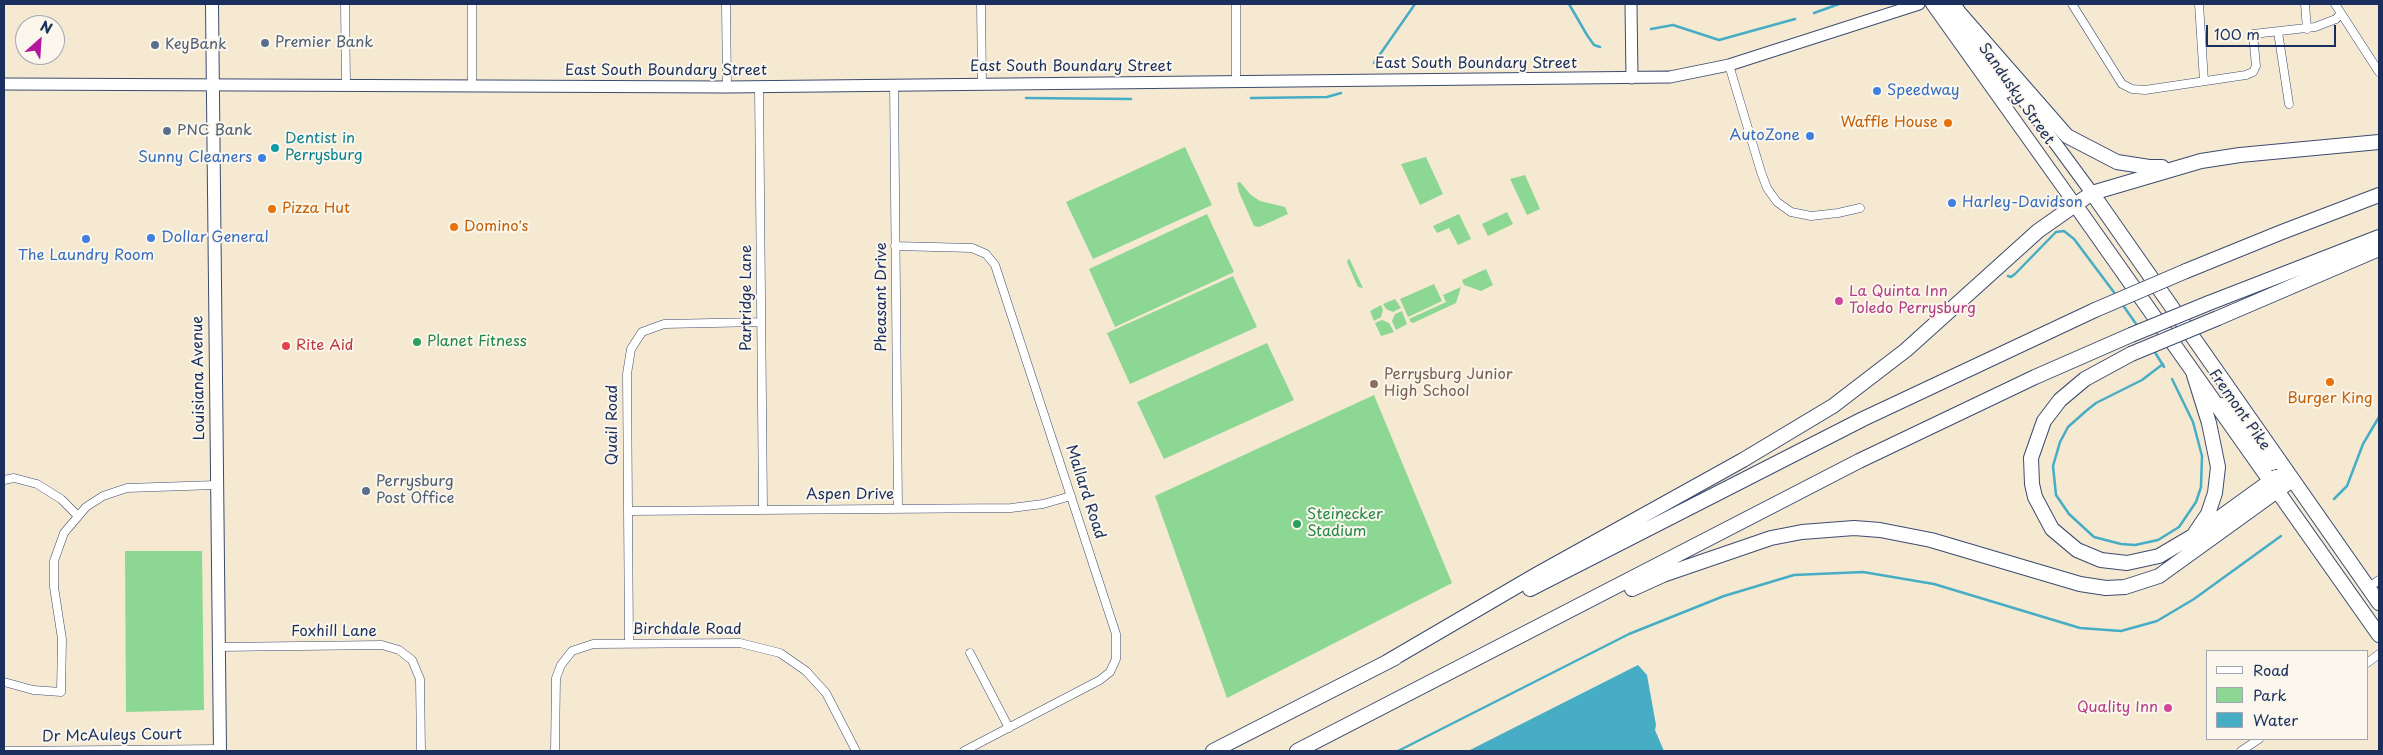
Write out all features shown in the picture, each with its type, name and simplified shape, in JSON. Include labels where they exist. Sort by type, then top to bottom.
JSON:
[{"type":"highway","points":[[1962,16],[2067,136],[2118,162],[2149,168],[2176,167]]},
{"type":"highway","points":[[1387,662],[1536,575],[1752,455],[1833,406],[1906,350],[2038,231],[2092,193],[2176,167],[2240,155],[2379,142]]},
{"type":"highway","name":"Fremont Pike","points":[[2092,193],[2289,475],[2374,584],[2379,603]]},
{"type":"highway","points":[[1213,751],[1863,419],[2095,310],[2282,232],[2379,195]]},
{"type":"highway","name":"Fremont Pike","points":[[2074,204],[2379,635]]},
{"type":"highway","points":[[1297,751],[1868,457],[2035,377],[2209,303],[2379,237]]},
{"type":"highway","points":[[2208,395],[2234,415],[2268,461],[2289,475],[2159,556],[2140,561],[2114,562],[2101,560],[2077,550],[2056,534],[2039,509],[2035,497],[2032,484],[2032,458],[2038,433],[2051,410],[2069,391],[2085,379],[2131,354],[2379,249]]},
{"type":"highway","points":[[2193,536],[2208,514],[2215,493],[2218,467],[2209,423],[2194,375]]},
{"type":"highway","points":[[1595,599],[1629,591],[1664,575],[1771,538],[1802,532],[1854,528],[1880,530],[1930,540],[2080,584],[2106,588],[2125,587],[2159,576],[2273,486]]},
{"type":"main road","name":"Louisiana Avenue","points":[[212,4],[220,750]]},
{"type":"main road","name":"Sandusky Street","points":[[1932,4],[2074,204]]},
{"type":"main road","points":[[1940,4],[1949,13],[2008,95],[2031,112]]},
{"type":"main road","name":"Sandusky Street","points":[[1954,4],[2092,193]]},
{"type":"street","points":[[345,4],[346,84]]},
{"type":"street","points":[[472,4],[472,85]]},
{"type":"street","points":[[726,4],[727,87]]},
{"type":"street","points":[[981,4],[982,83]]},
{"type":"street","points":[[1236,4],[1236,81]]},
{"type":"street","points":[[1631,4],[1632,78]]},
{"type":"street","name":"East South Boundary Street","points":[[4,84],[727,87],[1632,78],[1690,75],[1729,65],[1919,4]]},
{"type":"street","points":[[2072,4],[2099,44],[2118,79],[2126,87],[2145,90],[2253,72],[2256,66],[2253,34],[2307,29],[2328,23],[2341,13]]},
{"type":"street","points":[[2199,4],[2204,81]]},
{"type":"street","points":[[2305,4],[2307,29]]},
{"type":"street","points":[[2335,4],[2379,72]]},
{"type":"street","points":[[2278,32],[2289,104]]},
{"type":"street","points":[[1729,65],[1761,172],[1767,188],[1776,202],[1791,212],[1811,216],[1860,208]]},
{"type":"street","name":"Pheasant Drive","points":[[894,84],[898,509]]},
{"type":"street","name":"Partridge Lane","points":[[760,86],[763,509]]},
{"type":"street","name":"Mallard Road","points":[[895,246],[972,248],[986,254],[995,265],[1116,634],[1116,659],[1110,672],[1095,684],[964,751]]},
{"type":"street","name":"Quail Road","points":[[629,644],[627,374],[631,349],[637,337],[645,330],[664,324],[761,322]]},
{"type":"street","points":[[4,480],[14,478],[37,484],[61,500],[77,515]]},
{"type":"street","points":[[4,682],[33,690],[61,692],[62,639],[54,587],[54,561],[64,533],[77,515],[103,496],[126,488],[216,485]]},
{"type":"street","name":"Aspen Drive","points":[[628,511],[1030,506],[1072,496]]},
{"type":"street","name":"Birchdale Road","points":[[555,751],[555,687],[558,672],[565,658],[578,648],[593,644],[740,643],[780,653],[806,670],[833,705],[856,751]]},
{"type":"street","name":"Foxhill Lane","points":[[218,646],[382,645],[399,650],[412,660],[420,679],[421,751]]},
{"type":"street","points":[[970,654],[1009,728]]},
{"type":"street","points":[[2368,662],[2379,654]]},
{"type":"street","points":[[2242,751],[2258,740]]},
{"type":"street","name":"Dr McAuleys Court","points":[[4,751],[220,750]]},
{"type":"green space","points":[[1185,147],[1212,205],[1093,259],[1066,202]]},
{"type":"green space","points":[[1426,157],[1443,194],[1420,205],[1401,164]]},
{"type":"green space","points":[[1525,175],[1540,209],[1527,215],[1510,179]]},
{"type":"green space","points":[[1240,182],[1251,195],[1260,201],[1285,207],[1288,214],[1259,227],[1254,226],[1239,192],[1237,183]]},
{"type":"green space","points":[[1507,212],[1513,224],[1488,236],[1482,224]]},
{"type":"green space","points":[[1207,214],[1234,272],[1115,327],[1089,269]]},
{"type":"green space","points":[[1459,214],[1471,239],[1458,245],[1449,228],[1437,233],[1433,226]]},
{"type":"green space","points":[[1349,258],[1363,288],[1358,287],[1347,262]]},
{"type":"green space","points":[[1486,269],[1493,285],[1481,291],[1464,285],[1462,280]]},
{"type":"green space","points":[[1233,276],[1257,327],[1130,384],[1107,333]]},
{"type":"green space","points":[[1434,284],[1442,301],[1408,317],[1400,299]]},
{"type":"green space","points":[[1461,287],[1456,303],[1413,323],[1409,319],[1446,302],[1443,295]]},
{"type":"green space","points":[[1395,299],[1401,308],[1393,312],[1386,309],[1383,304]]},
{"type":"green space","points":[[1381,305],[1383,310],[1381,317],[1374,321],[1370,311]]},
{"type":"green space","points":[[1402,311],[1407,324],[1396,330],[1392,321],[1395,314]]},
{"type":"green space","points":[[1382,320],[1389,323],[1394,332],[1381,336],[1375,323]]},
{"type":"green space","points":[[1267,343],[1294,400],[1164,459],[1137,402]]},
{"type":"green space","name":"Steinecker Stadium","points":[[1374,395],[1452,583],[1227,698],[1155,496]]},
{"type":"green space","points":[[125,551],[202,551],[204,710],[126,712]]},
{"type":"water","points":[[1638,665],[1647,675],[1656,725],[1655,730],[1664,751],[1468,751]]},
{"type":"waterway","points":[[1374,63],[1415,4]]},
{"type":"waterway","points":[[1569,4],[1594,45],[1600,47]]},
{"type":"waterway","points":[[1814,13],[1839,4]]},
{"type":"waterway","points":[[1651,29],[1673,25],[1719,40],[1795,19]]},
{"type":"waterway","points":[[1251,98],[1327,97],[1341,93]]},
{"type":"waterway","points":[[1026,98],[1131,99]]},
{"type":"waterway","points":[[2008,276],[2011,277],[2015,274],[2056,232],[2064,231],[2074,239],[2116,295]]},
{"type":"waterway","points":[[2122,304],[2139,328]]},
{"type":"waterway","points":[[2153,349],[2164,367]]},
{"type":"waterway","points":[[2163,364],[2142,380],[2096,403],[2068,427],[2060,442],[2053,466],[2056,495],[2069,514],[2094,537],[2121,544],[2135,545],[2158,540],[2179,527],[2196,502],[2201,487],[2202,456],[2193,422],[2172,379]]},
{"type":"waterway","points":[[2334,499],[2347,486],[2363,444],[2379,417]]},
{"type":"waterway","points":[[1398,751],[1629,634],[1724,596],[1794,575],[1863,572],[1934,584],[2080,628],[2121,631],[2157,621],[2194,599],[2281,536]]},
{"type":"place","name":"Premier Bank","points":[[265,43]]},
{"type":"place","name":"KeyBank","points":[[155,45]]},
{"type":"place","name":"Speedway","points":[[1877,91]]},
{"type":"place","name":"Waffle House","points":[[1948,123]]},
{"type":"place","name":"PNC Bank","points":[[167,131]]},
{"type":"place","name":"AutoZone","points":[[1810,136]]},
{"type":"place","name":"Dentist in Perrysburg","points":[[275,148]]},
{"type":"place","name":"Sunny Cleaners","points":[[262,158]]},
{"type":"place","name":"Harley-Davidson","points":[[1952,203]]},
{"type":"place","name":"Pizza Hut","points":[[272,209]]},
{"type":"place","name":"Domino's","points":[[454,227]]},
{"type":"place","name":"Dollar General","points":[[151,238]]},
{"type":"place","name":"The Laundry Room","points":[[86,239]]},
{"type":"place","name":"La Quinta Inn Toledo Perrysburg","points":[[1839,301]]},
{"type":"place","name":"Planet Fitness","points":[[417,342]]},
{"type":"place","name":"Rite Aid","points":[[286,346]]},
{"type":"place","name":"Burger King","points":[[2330,382]]},
{"type":"place","name":"Perrysburg Junior High School","points":[[1374,384]]},
{"type":"place","name":"Perrysburg Post Office","points":[[366,491]]},
{"type":"place","name":"Steinecker Stadium","points":[[1297,524]]},
{"type":"place","name":"Quality Inn","points":[[2168,708]]}]
